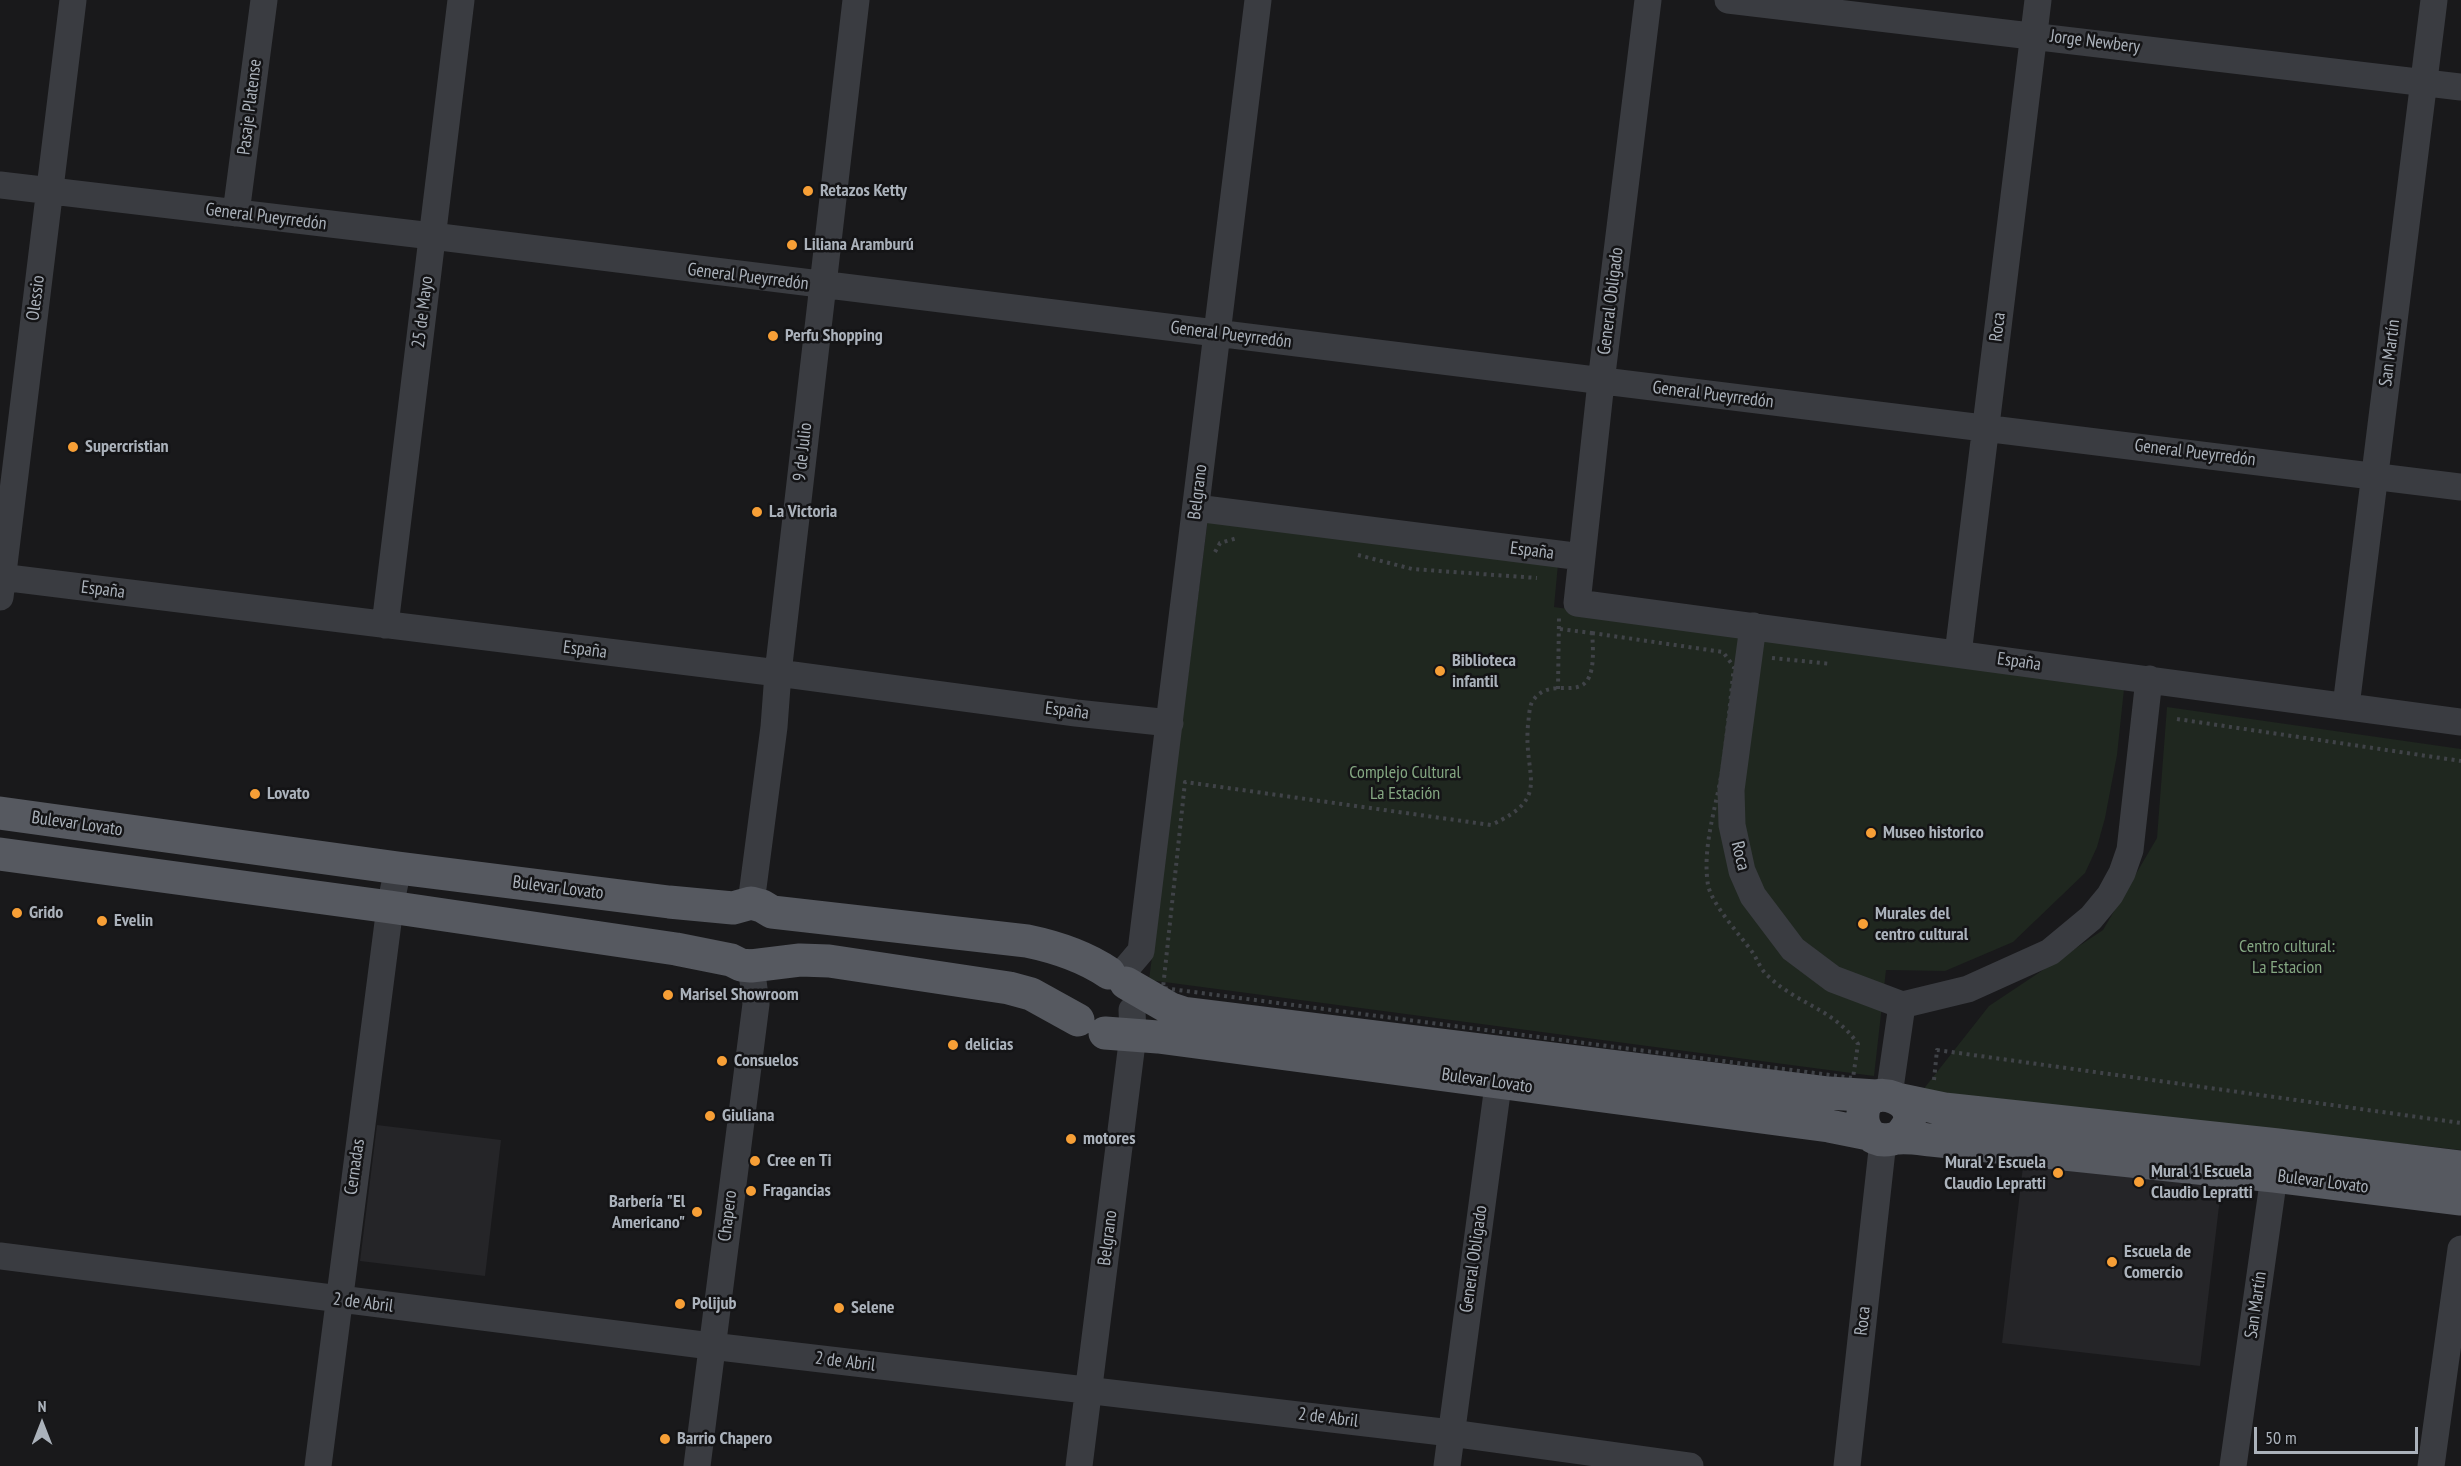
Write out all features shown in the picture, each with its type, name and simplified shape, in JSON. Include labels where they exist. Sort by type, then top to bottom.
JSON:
[{"type":"main road","name":"Bulevar Lovato","points":[[0,813],[398,868],[1027,941],[1080,956],[1115,1004],[1500,1068],[1889,1097],[1944,1109],[2276,1160],[2461,1199]]},
{"type":"main road","name":"Bulevar Lovato","points":[[0,854],[676,949],[748,964],[800,960],[829,961],[1010,988],[1031,994],[1171,1010],[1883,1137],[2276,1160],[2461,1167]]},
{"type":"main road","name":"9 de Julio","points":[[752,908],[781,930],[781,941],[777,951],[748,964],[719,944],[718,934],[725,915],[752,908]]},
{"type":"main road","name":"Roca","points":[[1883,1137],[1903,1133],[1909,1120],[1909,1113],[1889,1097]]},
{"type":"street","name":"Olessio","points":[[1,584],[73,0]]},
{"type":"street","name":"Pasaje Platense","points":[[236,213],[264,0]]},
{"type":"street","name":"25 de Mayo","points":[[385,625],[461,0]]},
{"type":"street","name":"9 de Julio","points":[[752,908],[774,727],[777,673],[821,286],[856,0]]},
{"type":"street","name":"Belgrano","points":[[1079,1466],[1088,1390],[1115,1004],[1141,951],[1258,0]]},
{"type":"street","name":"General Obligado","points":[[1568,605],[1582,557],[1600,382],[1648,0]]},
{"type":"street","name":"Jorge Newbery","points":[[1728,0],[2461,87]]},
{"type":"street","name":"Roca","points":[[1958,654],[2038,0]]},
{"type":"street","name":"San Martín","points":[[2346,706],[2434,0]]},
{"type":"street","name":"General Pueyrredón","points":[[0,185],[432,236],[821,286],[2461,487]]},
{"type":"street","name":"España","points":[[1196,508],[1582,557]]},
{"type":"street","name":"España","points":[[1,584],[385,625],[1170,723]]},
{"type":"street","name":"España","points":[[1568,605],[1753,626],[2461,722]]},
{"type":"street","name":"Roca","points":[[1753,626],[1731,790],[1732,825],[1742,871],[1753,896],[1793,949],[1833,979],[1902,1005],[1889,1097]]},
{"type":"street","points":[[1902,1005],[1968,989],[2050,952],[2091,918],[2110,895],[2122,873],[2130,850],[2149,680]]},
{"type":"street","name":"Cernadas","points":[[318,1466],[390,907],[398,868]]},
{"type":"street","name":"Chapero","points":[[697,1466],[756,1004],[748,964]]},
{"type":"street","name":"General Obligado","points":[[1447,1466],[1500,1068]]},
{"type":"street","name":"Roca","points":[[1847,1466],[1883,1137]]},
{"type":"street","name":"San Martín","points":[[2233,1466],[2276,1160]]},
{"type":"street","points":[[2431,1466],[2461,1249]]},
{"type":"street","name":"2 de Abril","points":[[0,1256],[711,1346],[1451,1433],[1690,1466]]},
{"type":"path","points":[[1209,561],[1220,543],[1239,538]]},
{"type":"path","points":[[1353,554],[1412,569],[1545,578]]},
{"type":"path","points":[[1558,688],[1560,629],[1568,605]]},
{"type":"path","points":[[1186,776],[1163,988],[1853,1078],[1858,1044],[1848,1030],[1835,1018],[1797,998],[1765,974],[1709,887],[1706,857],[1722,771],[1734,667],[1730,658],[1723,652],[1560,629]]},
{"type":"path","points":[[1185,788],[1185,782],[1491,825],[1512,816],[1529,796],[1531,774],[1527,731],[1532,702],[1544,692],[1558,688],[1579,688],[1588,681],[1594,652],[1592,633]]},
{"type":"path","points":[[2177,719],[2461,761]]},
{"type":"path","points":[[1933,1087],[1937,1050],[2461,1123]]},
{"type":"shaded area","points":[[377,1125],[501,1140],[485,1276],[360,1261]]},
{"type":"shaded area","name":"Escuela de Comercio","points":[[2024,1158],[2222,1181],[2200,1366],[2002,1343]]},
{"type":"green space","name":"Complejo Cultural La Estación","points":[[1208,518],[1558,564],[1554,607],[2124,689],[2117,755],[2097,847],[2085,873],[2013,942],[1945,971],[1886,970],[1874,1076],[1149,980]]},
{"type":"green space","name":"Centro cultural: La Estacion","points":[[2167,707],[2461,749],[2461,1150],[1922,1091],[1989,1006],[2103,930],[2157,838]]},
{"type":"place","name":"Retazos Ketty","points":[[808,191]]},
{"type":"place","name":"Liliana Aramburú","points":[[792,245]]},
{"type":"place","name":"Perfu Shopping","points":[[773,336]]},
{"type":"place","name":"Supercristian","points":[[73,447]]},
{"type":"place","name":"La Victoria","points":[[757,512]]},
{"type":"place","name":"Biblioteca infantil","points":[[1440,671]]},
{"type":"place","name":"Lovato","points":[[255,794]]},
{"type":"place","name":"Museo historico","points":[[1871,833]]},
{"type":"place","name":"Grido","points":[[17,913]]},
{"type":"place","name":"Evelin","points":[[102,921]]},
{"type":"place","name":"Murales del centro cultural","points":[[1863,924]]},
{"type":"place","name":"Marisel Showroom","points":[[668,995]]},
{"type":"place","name":"delicias","points":[[953,1045]]},
{"type":"place","name":"Consuelos","points":[[722,1061]]},
{"type":"place","name":"Giuliana","points":[[710,1116]]},
{"type":"place","name":"motores","points":[[1071,1139]]},
{"type":"place","name":"Cree en Ti","points":[[755,1161]]},
{"type":"place","name":"Mural 2 Escuela Claudio Lepratti","points":[[2058,1173]]},
{"type":"place","name":"Mural 1 Escuela Claudio Lepratti","points":[[2139,1182]]},
{"type":"place","name":"Fragancias","points":[[751,1191]]},
{"type":"place","name":"Barbería \"El Americano\"","points":[[697,1212]]},
{"type":"place","name":"Escuela de Comercio","points":[[2112,1262]]},
{"type":"place","name":"Polijub","points":[[680,1304]]},
{"type":"place","name":"Selene","points":[[839,1308]]},
{"type":"place","name":"Barrio Chapero","points":[[665,1439]]}]
